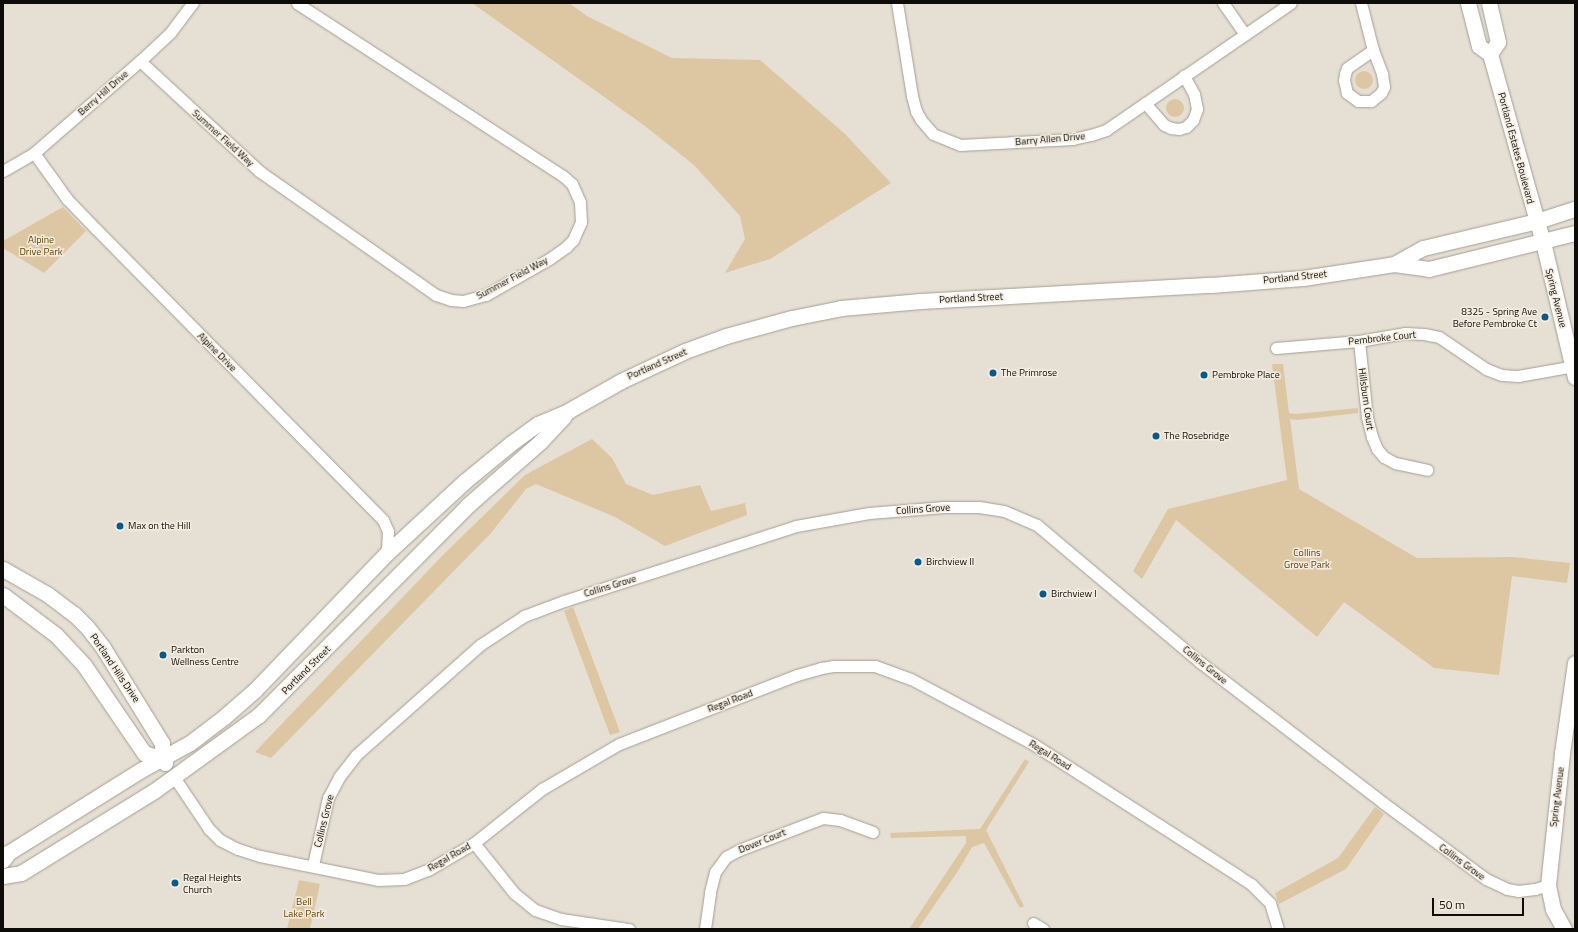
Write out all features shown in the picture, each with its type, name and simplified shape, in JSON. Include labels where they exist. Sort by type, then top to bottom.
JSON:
[{"type":"main road","name":"Portland Estates Boulevard","points":[[1468,3],[1479,46],[1490,54],[1543,242]]},
{"type":"main road","points":[[1488,3],[1498,42],[1490,54]]},
{"type":"main road","name":"Portland Street","points":[[1394,264],[1423,248],[1537,221],[1575,209]]},
{"type":"main road","name":"Portland Street","points":[[3,860],[8,853],[141,770],[190,743],[219,721],[255,690],[387,553],[464,481],[510,444],[538,424],[568,411],[621,380],[685,351],[726,336],[792,318],[841,308],[921,301],[1219,285],[1303,278],[1394,264],[1429,269],[1575,233]]},
{"type":"main road","name":"Spring Avenue","points":[[1543,242],[1574,370]]},
{"type":"main road","name":"Portland Street","points":[[3,876],[21,873],[174,777],[259,715],[468,505],[541,441],[568,411]]},
{"type":"main road","name":"Portland Hills Drive","points":[[3,569],[47,594],[74,614],[87,627],[106,653],[162,743],[162,759],[174,777]]},
{"type":"main road","points":[[3,595],[56,635],[84,665],[144,753],[162,759]]},
{"type":"main road","name":"Spring Avenue","points":[[1564,929],[1553,909],[1548,885],[1561,761],[1575,663]]},
{"type":"street","name":"Berry Hill Drive","points":[[3,171],[34,153],[140,61],[170,33],[193,3]]},
{"type":"street","name":"Summer Field Way","points":[[140,61],[258,171],[436,295],[451,300],[463,301],[486,295],[549,259],[573,240],[581,222],[580,202],[572,184],[563,176],[297,3]]},
{"type":"street","name":"Barry Allen Drive","points":[[897,3],[912,96],[916,111],[921,120],[933,134],[960,145],[1073,139],[1106,130],[1291,3]]},
{"type":"street","points":[[1223,3],[1245,34]]},
{"type":"street","points":[[1362,3],[1372,50],[1382,74],[1384,87],[1381,93],[1371,101],[1358,101],[1347,93],[1344,80],[1345,74],[1347,68],[1372,50]]},
{"type":"street","points":[[1145,103],[1164,125],[1178,129],[1186,127],[1193,120],[1197,109],[1194,94],[1184,76]]},
{"type":"street","name":"Alpine Drive","points":[[34,153],[67,199],[383,520],[388,530],[387,553]]},
{"type":"street","name":"Pembroke Court","points":[[1276,348],[1359,341],[1405,333],[1424,334],[1439,337],[1486,369],[1502,375],[1518,376],[1574,370]]},
{"type":"street","name":"Hillsburn Court","points":[[1359,341],[1367,417],[1372,438],[1384,457],[1395,463],[1427,470]]},
{"type":"street","name":"Collins Grove","points":[[313,865],[328,798],[339,777],[356,755],[480,645],[524,616],[564,601],[796,526],[870,513],[944,507],[979,507],[1004,511],[1037,525],[1201,663],[1382,802],[1486,879],[1507,890],[1518,891],[1535,889],[1548,885]]},
{"type":"street","name":"Regal Road","points":[[174,777],[209,829],[220,840],[238,849],[260,856],[313,865],[378,880],[396,880],[420,874],[474,843],[542,789],[586,761],[619,744],[797,674],[833,666],[875,666],[911,678],[1033,744],[1238,875],[1251,884],[1270,903],[1278,929]]},
{"type":"street","name":"Dover Court","points":[[705,929],[710,892],[714,878],[720,864],[726,856],[823,818],[840,820],[873,832]]},
{"type":"street","points":[[474,843],[514,893],[535,910],[561,919],[629,929]]},
{"type":"street","points":[[1033,923],[1043,929]]},
{"type":"green space","points":[[472,3],[569,3],[587,16],[672,58],[760,60],[845,134],[891,183],[770,259],[725,273],[745,239],[740,216],[694,165],[645,126]]},
{"type":"green space","points":[[1364,71],[1371,73],[1373,80],[1371,87],[1364,89],[1357,87],[1355,80],[1357,73]]},
{"type":"green space","points":[[1175,99],[1181,102],[1184,108],[1181,114],[1175,117],[1169,114],[1166,108],[1169,102]]},
{"type":"green space","name":"Alpine Drive Park","points":[[63,207],[86,231],[44,273],[3,248],[3,241]]},
{"type":"green space","name":"Collins Grove Park","points":[[1272,364],[1283,364],[1289,413],[1296,414],[1358,408],[1358,413],[1297,420],[1290,419],[1299,489],[1417,558],[1513,557],[1570,563],[1567,583],[1512,576],[1499,675],[1434,668],[1344,602],[1317,637],[1176,520],[1142,579],[1133,571],[1168,509],[1287,480]]},
{"type":"green space","points":[[592,439],[612,458],[626,484],[653,495],[700,485],[711,511],[745,503],[747,515],[665,546],[615,517],[536,484],[526,489],[491,533],[271,758],[255,752],[443,555],[525,475]]},
{"type":"green space","points":[[573,607],[620,732],[610,735],[564,611]]},
{"type":"green space","points":[[1025,759],[1029,762],[986,830],[1024,906],[1020,908],[984,843],[972,847],[958,871],[918,929],[909,929],[966,843],[966,836],[891,838],[890,833],[980,829]]},
{"type":"green space","points":[[1375,807],[1384,814],[1346,869],[1279,904],[1275,893],[1338,858]]},
{"type":"green space","name":"Bell Lake Park","points":[[299,880],[320,884],[310,929],[287,929]]},
{"type":"place","name":"8325 - Spring Ave Before Pembroke Ct","points":[[1545,317]]},
{"type":"place","name":"The Primrose","points":[[993,373]]},
{"type":"place","name":"Pembroke Place","points":[[1204,375]]},
{"type":"place","name":"The Rosebridge","points":[[1156,436]]},
{"type":"place","name":"Max on the Hill","points":[[120,526]]},
{"type":"place","name":"Birchview II","points":[[918,562]]},
{"type":"place","name":"Birchview I","points":[[1043,594]]},
{"type":"place","name":"Parkton Wellness Centre","points":[[163,655]]},
{"type":"place","name":"Regal Heights Church","points":[[175,883]]}]
